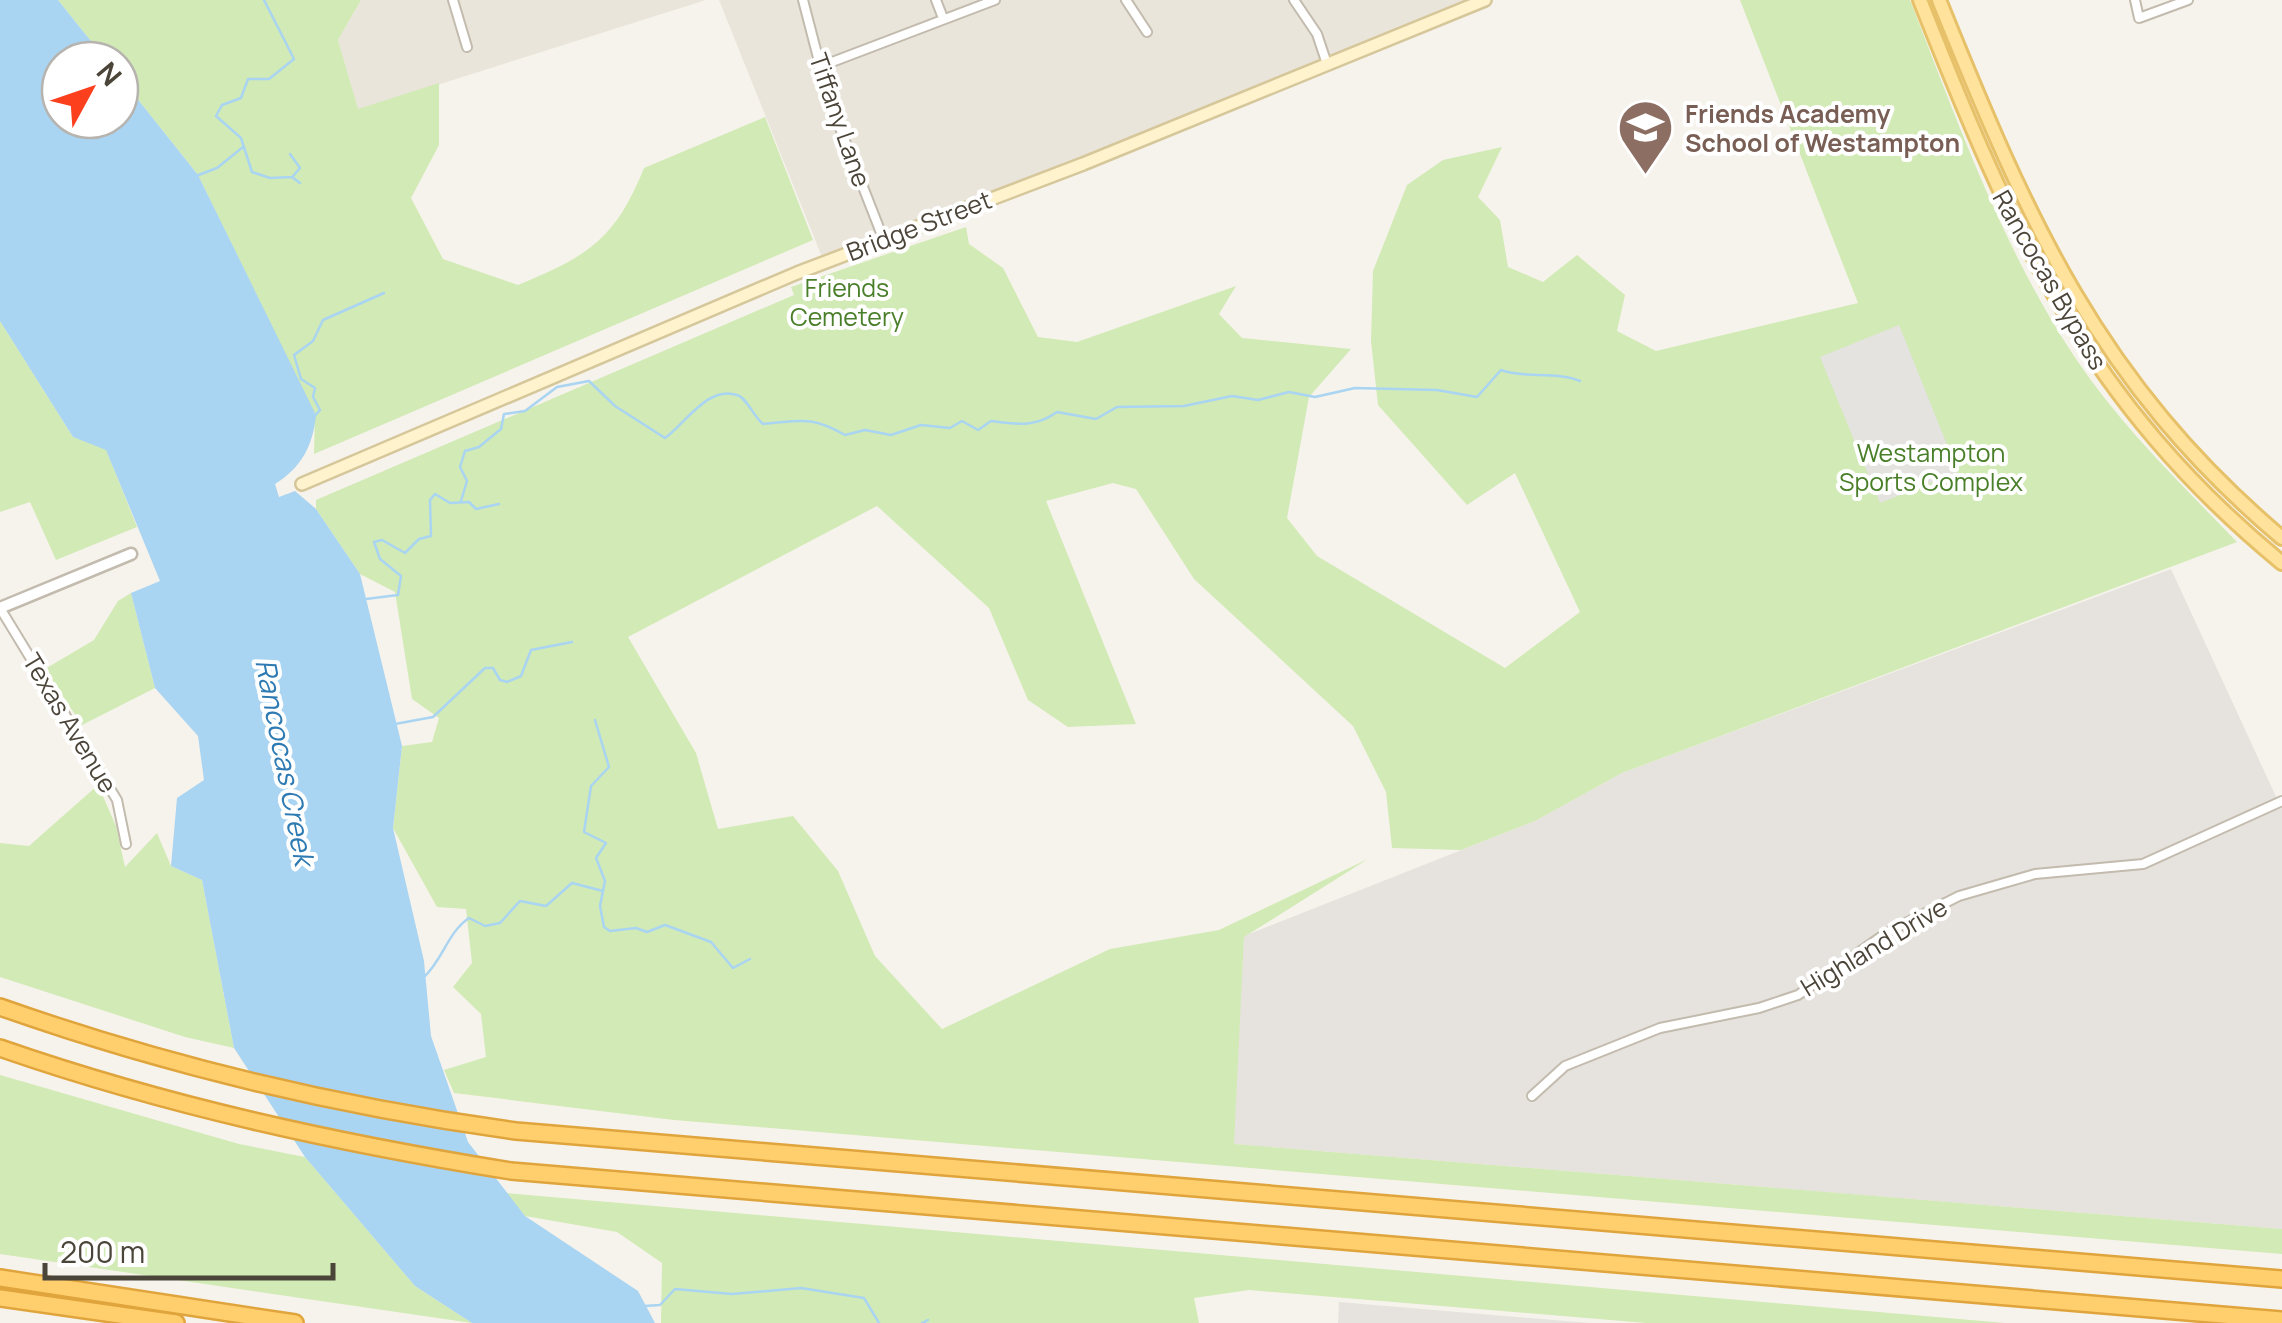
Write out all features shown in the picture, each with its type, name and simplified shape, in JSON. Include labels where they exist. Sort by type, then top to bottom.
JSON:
[{"type":"highway","points":[[0,1007],[241,1079],[354,1104],[516,1131],[2282,1279]]},
{"type":"highway","points":[[0,1048],[104,1083],[277,1128],[511,1171],[2282,1320]]},
{"type":"highway","points":[[0,1278],[294,1323]]},
{"type":"highway","points":[[0,1298],[176,1323]]},
{"type":"main road","name":"Bridge Street","points":[[302,484],[883,238],[1065,171],[1484,0]]},
{"type":"main road","name":"Rancocas Bypass","points":[[1920,0],[2001,198],[2083,348],[2139,424],[2282,562]]},
{"type":"main road","name":"Rancocas Bypass","points":[[1939,0],[2018,193],[2080,308],[2176,435],[2282,538]]},
{"type":"street","points":[[454,0],[467,48]]},
{"type":"street","name":"Tiffany Lane","points":[[803,0],[819,67],[883,238]]},
{"type":"street","points":[[936,0],[943,18]]},
{"type":"street","points":[[819,67],[994,0]]},
{"type":"street","points":[[1126,0],[1147,32]]},
{"type":"street","points":[[1294,0],[1318,34],[1328,64]]},
{"type":"street","points":[[2135,0],[2139,18],[2188,0]]},
{"type":"street","points":[[0,608],[130,554]]},
{"type":"street","name":"Texas Avenue","points":[[0,608],[117,800],[126,844]]},
{"type":"street","name":"Highland Drive","points":[[1532,1096],[1565,1066],[1660,1028],[1758,1008],[1798,995],[1888,932],[1960,896],[2035,874],[2143,864],[2282,800]]},
{"type":"shaded area","points":[[361,0],[706,0],[358,110],[338,40]]},
{"type":"shaded area","points":[[719,0],[1488,0],[824,262]]},
{"type":"shaded area","points":[[1899,325],[1958,472],[1880,503],[1820,357]]},
{"type":"shaded area","points":[[2171,569],[2278,801],[2282,800],[2282,1229],[1233,1144],[1244,936],[1535,821],[1622,773]]},
{"type":"shaded area","points":[[1339,1302],[1590,1323],[1338,1323]]},
{"type":"green space","points":[[58,0],[361,0],[338,40],[358,109],[439,83],[439,145],[411,198],[443,259],[518,285],[563,265],[596,243],[622,213],[644,168],[765,117],[813,240],[314,454],[315,415],[198,175],[140,102],[140,40],[90,40]]},
{"type":"green space","points":[[1740,0],[1910,0],[1983,184],[2050,317],[2112,408],[2237,542],[1622,773],[1535,821],[1461,850],[1392,848],[1386,792],[1353,726],[1194,579],[1136,489],[1113,483],[1046,501],[1136,724],[1068,727],[1028,700],[989,608],[877,506],[628,637],[696,753],[718,829],[793,816],[838,871],[875,956],[942,1029],[1110,949],[1219,930],[1368,859],[1244,937],[1234,1144],[2282,1229],[2282,1254],[674,1120],[454,1093],[444,1070],[486,1057],[481,1014],[453,987],[472,963],[466,909],[437,907],[393,828],[402,746],[432,742],[439,718],[412,699],[395,592],[360,574],[316,509],[316,500],[794,295],[791,287],[966,227],[969,244],[1003,268],[1038,337],[1077,342],[1236,286],[1219,314],[1242,338],[1351,349],[1309,397],[1287,518],[1317,556],[1505,668],[1580,612],[1515,473],[1467,505],[1378,405],[1371,341],[1373,271],[1407,185],[1443,160],[1502,147],[1478,197],[1500,220],[1508,267],[1543,282],[1577,255],[1625,295],[1617,331],[1656,351],[1858,303]]},
{"type":"green space","points":[[0,321],[73,437],[106,449],[137,527],[56,560],[30,502],[0,512]]},
{"type":"green space","points":[[131,593],[155,688],[82,725],[45,669],[94,640],[118,601]]},
{"type":"green space","points":[[98,785],[116,826],[125,867],[157,833],[171,866],[202,880],[234,1048],[185,1037],[0,977],[0,843],[29,846]]},
{"type":"green space","points":[[0,1075],[239,1144],[305,1157],[415,1286],[472,1323],[0,1254]]},
{"type":"green space","points":[[505,1193],[2005,1323],[1646,1323],[1249,1290],[1194,1298],[1199,1323],[661,1323],[662,1263],[617,1232],[525,1216]]},
{"type":"water","name":"Rancocas Creek","points":[[0,0],[58,0],[90,40],[40,40],[40,140],[140,140],[140,102],[198,175],[316,415],[304,455],[275,484],[279,497],[295,491],[316,509],[360,574],[402,746],[393,828],[424,961],[431,1036],[468,1142],[525,1216],[638,1291],[655,1323],[472,1323],[415,1286],[305,1157],[234,1048],[202,880],[171,866],[177,798],[204,780],[198,736],[155,688],[131,593],[160,581],[106,450],[73,437],[0,321]]},
{"type":"waterway","points":[[264,0],[294,59],[269,79],[248,79],[241,98],[222,105],[216,116],[241,138],[252,172],[270,178],[292,177],[300,183]]},
{"type":"waterway","points":[[196,176],[217,168],[243,147]]},
{"type":"waterway","points":[[290,154],[300,168],[293,176]]},
{"type":"waterway","points":[[313,418],[320,410],[313,397],[315,388],[301,379],[294,355],[313,341],[323,320],[384,293]]},
{"type":"waterway","points":[[461,501],[467,481],[460,467],[465,451],[479,447],[501,429],[504,414],[525,411],[557,387],[589,381],[615,406],[665,438],[707,401],[726,393],[740,397],[763,424],[805,421],[823,424],[845,435],[865,430],[891,435],[921,425],[950,428],[962,421],[978,430],[991,421],[1033,423],[1057,412],[1096,419],[1117,407],[1184,406],[1232,396],[1258,400],[1289,392],[1315,397],[1355,388],[1437,390],[1477,397],[1501,370],[1580,381]]},
{"type":"waterway","points":[[366,599],[398,595],[401,576],[380,559],[374,542],[382,540],[405,553],[419,539],[431,536],[430,500],[435,494],[450,503],[469,502],[476,509],[499,504]]},
{"type":"waterway","points":[[395,724],[433,717],[485,668],[493,668],[500,680],[507,682],[521,676],[531,650],[572,642]]},
{"type":"waterway","points":[[595,720],[609,767],[591,786],[584,832],[606,843],[596,858],[605,881],[600,906],[604,927],[610,931],[636,928],[647,932],[665,925],[711,942],[733,968],[750,959]]},
{"type":"waterway","points":[[423,978],[455,931],[469,918],[485,926],[500,923],[520,901],[546,906],[572,883],[603,891]]},
{"type":"waterway","points":[[644,1306],[660,1305],[675,1289],[732,1294],[801,1288],[864,1298],[879,1323]]},
{"type":"waterway","points":[[922,1323],[928,1320]]},
{"type":"place","name":"Friends Academy School of Westampton","points":[[1646,177]]},
{"type":"park label","name":"Friends Cemetery","points":[[847,302]]},
{"type":"park label","name":"Westampton Sports Complex","points":[[1931,468]]}]
